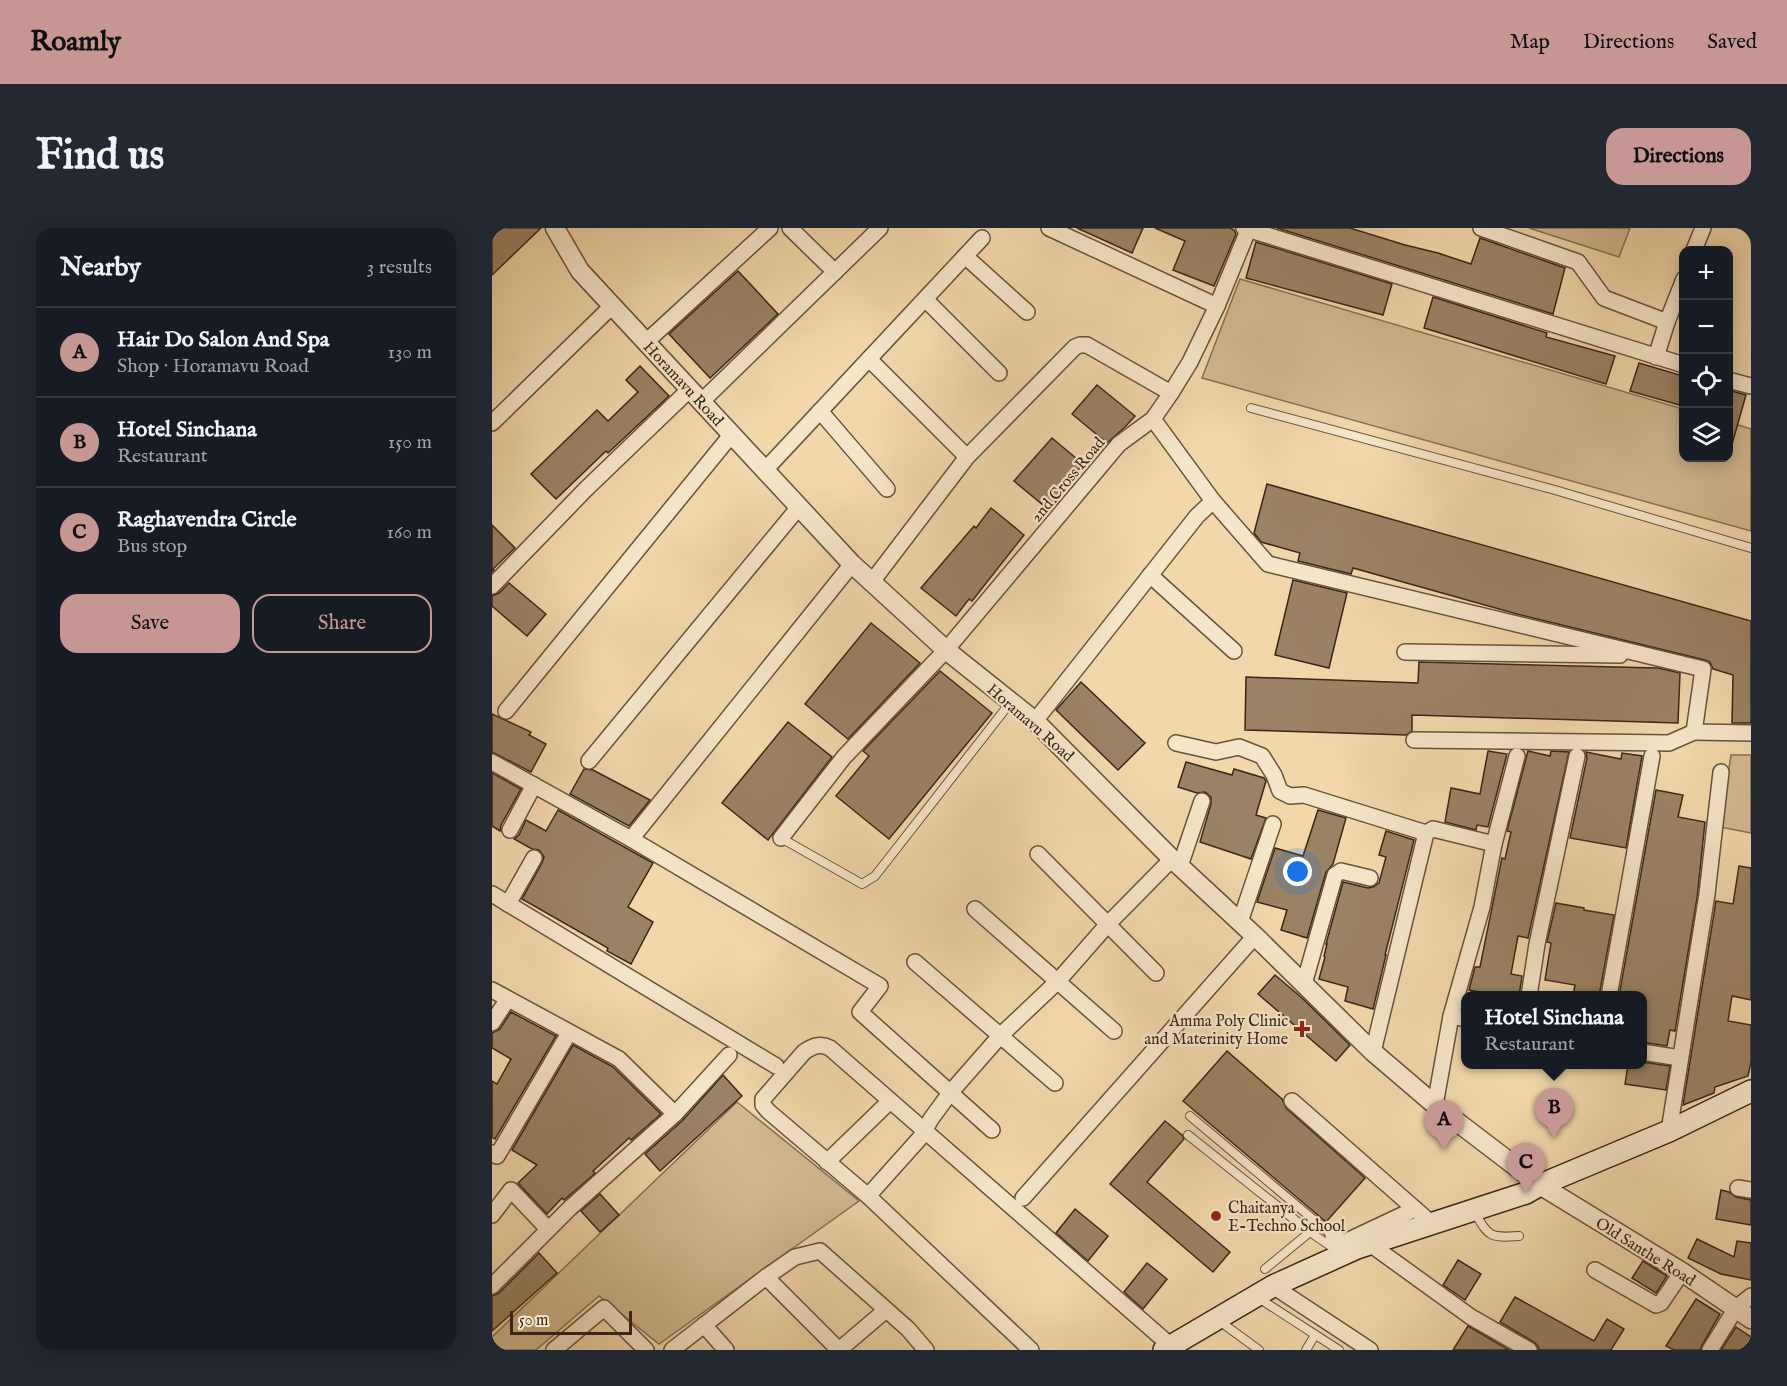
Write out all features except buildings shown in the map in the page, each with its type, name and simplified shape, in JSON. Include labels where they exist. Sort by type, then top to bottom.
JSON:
[{"type":"main road","points":[[1167,1348],[1217,1319],[1265,1284],[1338,1246],[1370,1244],[1526,1193],[1539,1185],[1669,1131],[1751,1091]]},
{"type":"street","name":"Horamavu Road","points":[[555,228],[580,271],[871,583],[946,650],[1035,721],[1176,863],[1255,936],[1373,1052],[1435,1105],[1539,1185]]},
{"type":"street","points":[[646,342],[770,228]]},
{"type":"street","points":[[790,228],[835,272]]},
{"type":"street","points":[[492,586],[586,489],[835,272],[880,228]]},
{"type":"street","points":[[1049,228],[1217,306]]},
{"type":"street","points":[[1481,228],[1578,261],[1604,298],[1667,322]]},
{"type":"street","points":[[1696,246],[1703,228]]},
{"type":"street","points":[[1247,229],[1679,364]]},
{"type":"street","name":"2nd Cross Road","points":[[781,838],[844,757],[946,650],[1119,444],[1153,419],[1190,362],[1217,306],[1247,229]]},
{"type":"street","points":[[765,470],[982,238]]},
{"type":"street","points":[[965,256],[1028,312]]},
{"type":"street","points":[[1656,357],[1679,290]]},
{"type":"street","points":[[925,299],[999,373]]},
{"type":"street","points":[[492,423],[612,306]]},
{"type":"street","points":[[871,583],[967,457],[1071,350],[1080,345],[1087,345],[1171,393]]},
{"type":"street","points":[[869,359],[967,457]]},
{"type":"street","points":[[1733,381],[1751,386]]},
{"type":"street","points":[[820,411],[886,489]]},
{"type":"street","points":[[1153,419],[1213,501],[1268,564],[1703,669],[1694,732]]},
{"type":"street","points":[[506,711],[732,434]]},
{"type":"street","points":[[1035,721],[1197,516],[1213,501]]},
{"type":"street","points":[[589,761],[799,507]]},
{"type":"street","points":[[631,839],[852,564]]},
{"type":"street","points":[[1150,575],[1233,651]]},
{"type":"street","points":[[1405,652],[1647,655]]},
{"type":"street","points":[[1414,740],[1669,743],[1694,732],[1751,733]]},
{"type":"street","points":[[1176,743],[1216,752],[1239,747],[1262,756],[1274,775],[1280,791],[1290,796],[1304,795],[1426,833]]},
{"type":"street","points":[[1464,991],[1494,844],[1517,756]]},
{"type":"street","points":[[1530,991],[1537,945],[1577,756]]},
{"type":"street","points":[[1610,991],[1652,756]]},
{"type":"street","points":[[492,762],[631,839],[880,986],[860,1012],[992,1130]]},
{"type":"street","points":[[1669,1131],[1707,894],[1721,772]]},
{"type":"street","points":[[510,830],[534,785]]},
{"type":"street","points":[[868,1196],[904,1158],[925,1132],[931,1119],[950,1093],[1000,1036],[1058,981],[1108,924],[1176,863],[1202,801]]},
{"type":"street","points":[[1240,922],[1272,824]]},
{"type":"street","points":[[1373,1052],[1426,833],[1433,829],[1494,844]]},
{"type":"street","points":[[1038,854],[1156,972]]},
{"type":"street","points":[[508,904],[534,858]]},
{"type":"street","points":[[1304,984],[1335,875],[1341,871],[1370,878]]},
{"type":"street","points":[[492,894],[776,1066]]},
{"type":"street","points":[[975,909],[1114,1031]]},
{"type":"street","points":[[1023,1198],[1255,936]]},
{"type":"street","points":[[915,962],[1055,1083]]},
{"type":"street","points":[[492,990],[619,1059],[675,1114]]},
{"type":"street","points":[[492,1023],[508,999]]},
{"type":"street","points":[[1435,1105],[1458,1017]]},
{"type":"street","points":[[492,1153],[497,1156],[569,1033]]},
{"type":"street","points":[[1031,1350],[868,1196],[772,1116],[764,1105],[763,1099],[767,1093],[812,1047],[824,1045],[830,1048],[1167,1348]]},
{"type":"street","points":[[1647,1053],[1680,1058]]},
{"type":"street","points":[[492,1286],[548,1229],[675,1114],[729,1055]]},
{"type":"street","points":[[827,1162],[890,1101]]},
{"type":"street","points":[[1292,1101],[1431,1224]]},
{"type":"street","name":"Old Santhe Road","points":[[1539,1185],[1682,1272],[1744,1313]]},
{"type":"street","points":[[492,1215],[511,1190],[548,1229]]},
{"type":"street","points":[[1338,1246],[1341,1241],[1347,1241],[1415,1209]]},
{"type":"street","points":[[1370,1244],[1472,1317],[1529,1350]]},
{"type":"street","points":[[672,1350],[765,1276],[795,1257],[820,1251],[908,1329],[926,1350]]},
{"type":"street","points":[[1595,1270],[1656,1305],[1661,1304],[1682,1272]]},
{"type":"street","points":[[765,1276],[839,1350],[886,1310]]},
{"type":"street","points":[[1265,1284],[1370,1350]]},
{"type":"street","points":[[1710,1350],[1744,1313],[1751,1296]]},
{"type":"street","points":[[554,1350],[604,1308],[646,1350]]},
{"type":"street","points":[[704,1325],[726,1350]]},
{"type":"lane","points":[[1251,408],[1555,490],[1751,548]]},
{"type":"lane","points":[[781,838],[862,884],[875,876],[1011,702]]},
{"type":"lane","points":[[1190,1116],[1338,1246]]},
{"type":"lane","points":[[1188,1135],[1310,1232],[1338,1246]]},
{"type":"lane","points":[[1473,1210],[1485,1230],[1497,1238],[1519,1236]]},
{"type":"lane","points":[[1310,1232],[1265,1284],[1315,1335],[1339,1350]]},
{"type":"lane","points":[[1217,1319],[1258,1350]]},
{"type":"lane","points":[[1306,1350],[1315,1335]]},
{"type":"shaded area","points":[[1529,228],[1630,228],[1619,257]]},
{"type":"shaded area","points":[[1240,279],[1679,408],[1679,462],[1733,462],[1733,423],[1751,429],[1751,531],[1202,378]]},
{"type":"shaded area","points":[[1731,755],[1751,755],[1751,833],[1720,827]]},
{"type":"shaded area","points":[[737,1102],[859,1201],[659,1344],[599,1296],[536,1350],[492,1350],[492,1337]]},
{"type":"place","name":"Amma Poly Clinic and Materinity Home","points":[[1302,1029]]},
{"type":"place","name":"Hotel Sinchana","points":[[1554,1138]]},
{"type":"place","name":"Hair Do Salon And Spa","points":[[1444,1150]]},
{"type":"place","name":"Raghavendra Circle","points":[[1526,1193]]},
{"type":"place","name":"Chaitanya E-Techno School","points":[[1216,1216]]}]
